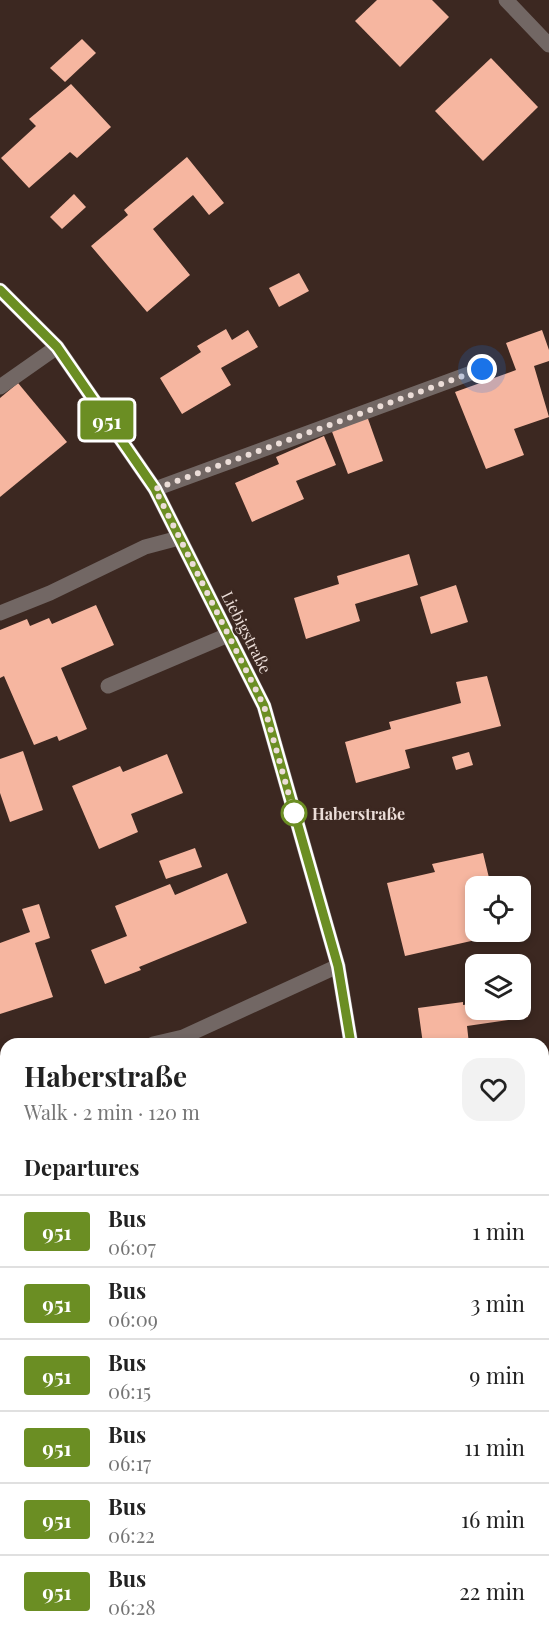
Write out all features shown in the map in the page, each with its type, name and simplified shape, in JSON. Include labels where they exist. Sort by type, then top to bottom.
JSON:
[{"type":"street","points":[[506,0],[549,45]]},
{"type":"street","name":"Liebigstraße","points":[[0,290],[57,347],[155,489],[264,706],[338,966],[350,1038]]},
{"type":"street","points":[[0,387],[57,347]]},
{"type":"street","points":[[155,489],[482,369]]},
{"type":"street","points":[[0,613],[50,593],[145,547],[179,538]]},
{"type":"street","points":[[108,686],[228,635]]},
{"type":"street","points":[[179,1038],[338,966]]},
{"type":"building","points":[[377,0],[432,0],[449,17],[400,67],[355,21]]},
{"type":"building","points":[[82,39],[96,53],[65,82],[50,68]]},
{"type":"building","points":[[491,58],[538,107],[483,161],[435,111]]},
{"type":"building","points":[[71,84],[111,127],[77,158],[70,152],[29,188],[1,158],[36,126],[29,119]]},
{"type":"building","points":[[187,157],[224,203],[209,215],[193,195],[153,229],[190,275],[147,312],[91,246],[128,215],[124,210]]},
{"type":"building","points":[[74,194],[86,207],[62,229],[50,217]]},
{"type":"building","points":[[299,273],[309,291],[279,307],[269,288]]},
{"type":"building","points":[[226,329],[232,340],[248,330],[258,347],[221,368],[231,385],[182,414],[160,378],[201,352],[197,346]]},
{"type":"building","points":[[542,330],[549,350],[549,361],[534,366],[549,417],[514,429],[524,455],[486,469],[455,392],[516,370],[506,343]]},
{"type":"building","points":[[18,383],[67,442],[0,497],[0,398]]},
{"type":"building","points":[[367,416],[383,461],[348,474],[331,429]]},
{"type":"building","points":[[324,436],[336,465],[296,481],[304,499],[252,522],[235,483],[279,464],[276,457]]},
{"type":"building","points":[[409,554],[418,585],[355,604],[360,621],[306,639],[294,598],[339,584],[337,576]]},
{"type":"building","points":[[456,585],[468,622],[431,634],[420,597]]},
{"type":"building","points":[[96,605],[114,645],[61,668],[87,729],[59,741],[57,736],[34,745],[4,676],[0,678],[0,630],[27,619],[30,626],[49,618],[52,624]]},
{"type":"building","points":[[487,676],[501,726],[405,750],[410,768],[356,783],[345,742],[391,729],[389,722],[461,703],[456,682]]},
{"type":"building","points":[[23,751],[43,810],[10,822],[0,793],[0,759]]},
{"type":"building","points":[[469,752],[473,765],[456,770],[452,757]]},
{"type":"building","points":[[167,754],[183,793],[131,814],[138,832],[99,849],[72,786],[120,766],[123,772]]},
{"type":"building","points":[[195,848],[202,867],[166,879],[159,861]]},
{"type":"building","points":[[483,853],[489,876],[465,876],[467,942],[405,956],[387,883],[435,872],[432,864]]},
{"type":"building","points":[[227,873],[247,923],[139,967],[141,970],[105,984],[91,950],[127,936],[115,906],[170,884],[175,895]]},
{"type":"building","points":[[39,904],[50,938],[35,943],[53,997],[0,1014],[0,943],[30,932],[22,909]]},
{"type":"building","points":[[463,1002],[465,1005],[465,1020],[508,1020],[467,1026],[468,1038],[422,1038],[418,1008]]},
{"type":"bus line","name":"951","points":[[0,290],[57,347],[155,489],[264,706],[338,966],[350,1038]]},
{"type":"place","name":"Haberstraße","points":[[294,813]]},
{"type":"route","points":[[294,813],[264,706],[155,489],[482,369]]}]
